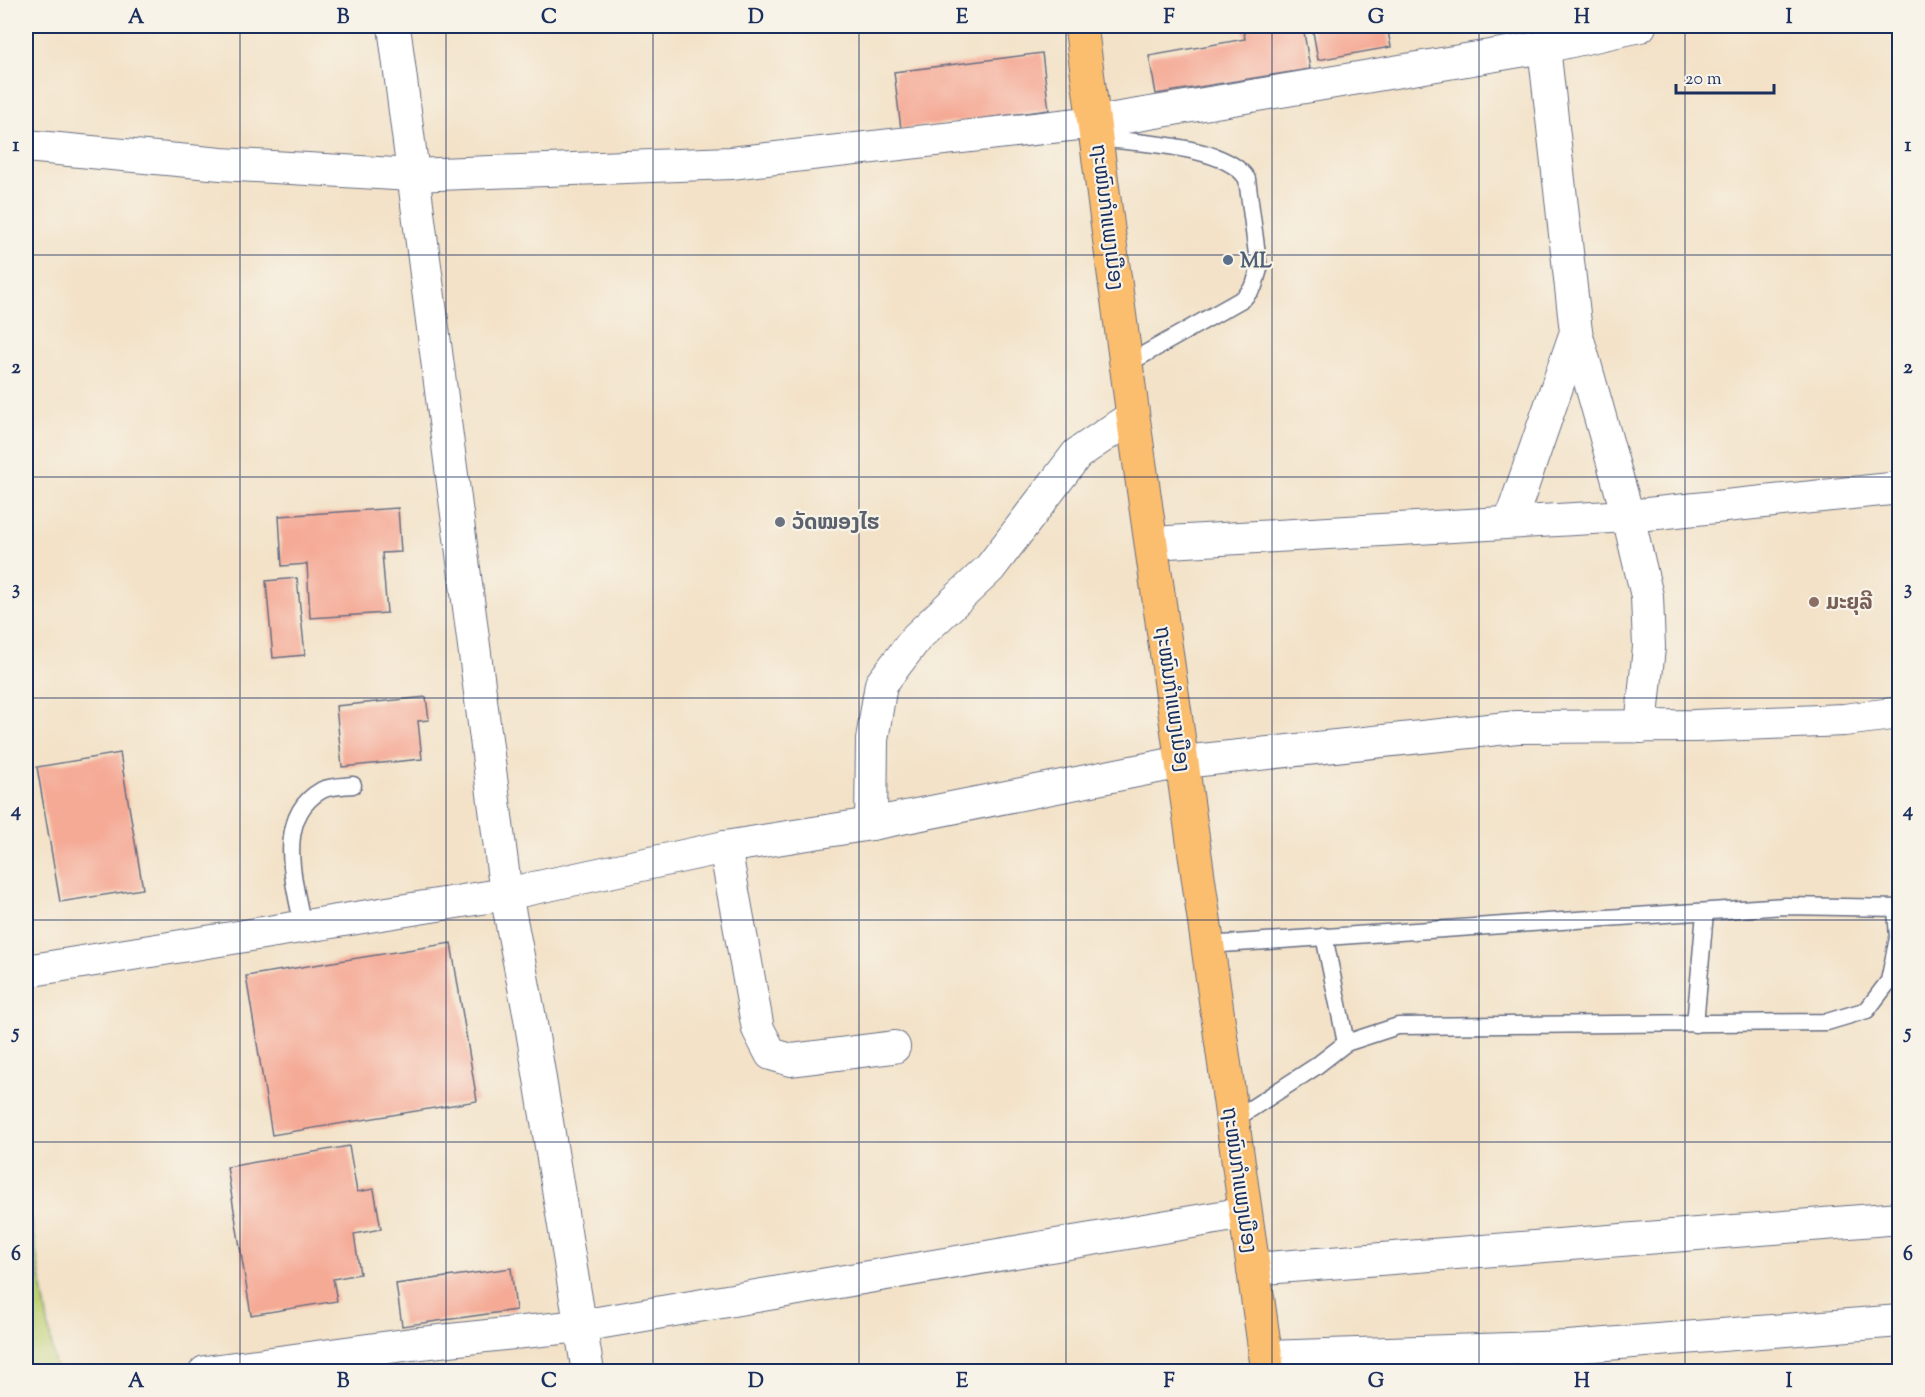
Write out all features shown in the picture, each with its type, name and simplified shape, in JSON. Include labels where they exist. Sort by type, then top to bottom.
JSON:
[{"type":"main road","name":"ຖະໜົນກຳແພງເມືອງ","points":[[1081,26],[1097,130],[1133,416],[1267,1364]]},
{"type":"street","points":[[394,26],[506,894],[530,1018],[588,1371]]},
{"type":"street","points":[[26,146],[221,164],[412,175],[731,163],[1097,130],[1544,47],[1640,26]]},
{"type":"street","points":[[1544,47],[1576,332],[1628,516],[1647,596],[1649,647],[1641,727]]},
{"type":"street","points":[[1510,522],[1576,332]]},
{"type":"street","points":[[871,824],[872,740],[881,684],[917,637],[990,568],[1077,454],[1133,416]]},
{"type":"street","points":[[1151,543],[1628,516],[1899,488]]},
{"type":"street","points":[[26,971],[506,894],[725,847],[871,824],[1182,762],[1517,727],[1641,727],[1844,720],[1899,713]]},
{"type":"street","points":[[725,847],[758,1029],[771,1054],[791,1060],[894,1047]]},
{"type":"street","points":[[205,1371],[411,1344],[580,1326],[1245,1213]]},
{"type":"street","points":[[1253,1269],[1899,1218]]},
{"type":"street","points":[[1267,1364],[1568,1347],[1899,1321]]},
{"type":"lane","points":[[1097,130],[1206,153],[1229,161],[1242,171],[1247,179],[1259,269],[1254,286],[1244,298],[1127,364]]},
{"type":"lane","points":[[303,927],[289,853],[295,822],[307,801],[323,789],[353,785]]},
{"type":"lane","points":[[1207,945],[1785,906],[1898,908],[1898,938],[1888,981],[1868,1010],[1827,1023],[1398,1026],[1346,1043],[1315,1067],[1232,1121]]},
{"type":"lane","points":[[1695,1024],[1705,913]]},
{"type":"lane","points":[[1324,936],[1346,1043]]},
{"type":"green space","points":[[26,1191],[56,1371],[26,1371]]},
{"type":"building","points":[[1243,26],[1303,26],[1310,69],[1156,94],[1149,56],[1245,39]]},
{"type":"building","points":[[1312,26],[1387,26],[1391,47],[1318,60]]},
{"type":"building","points":[[1042,53],[1049,110],[901,129],[894,72]]},
{"type":"building","points":[[398,508],[401,552],[382,553],[387,613],[310,618],[307,564],[282,566],[279,516]]},
{"type":"building","points":[[297,578],[305,655],[273,658],[266,581]]},
{"type":"building","points":[[426,697],[429,720],[418,721],[422,759],[342,767],[336,706]]},
{"type":"building","points":[[120,753],[143,889],[60,902],[37,767]]},
{"type":"building","points":[[451,943],[477,1101],[272,1135],[246,976]]},
{"type":"building","points":[[349,1146],[357,1192],[374,1189],[381,1229],[354,1234],[360,1274],[333,1279],[337,1301],[251,1315],[227,1167]]},
{"type":"building","points":[[511,1268],[516,1310],[402,1326],[396,1284]]},
{"type":"place","name":"ML","points":[[1228,260]]},
{"type":"place","name":"ວັດໝອງໄຮ","points":[[780,522]]},
{"type":"place","name":"ມະຍຸລີ","points":[[1814,602]]}]
